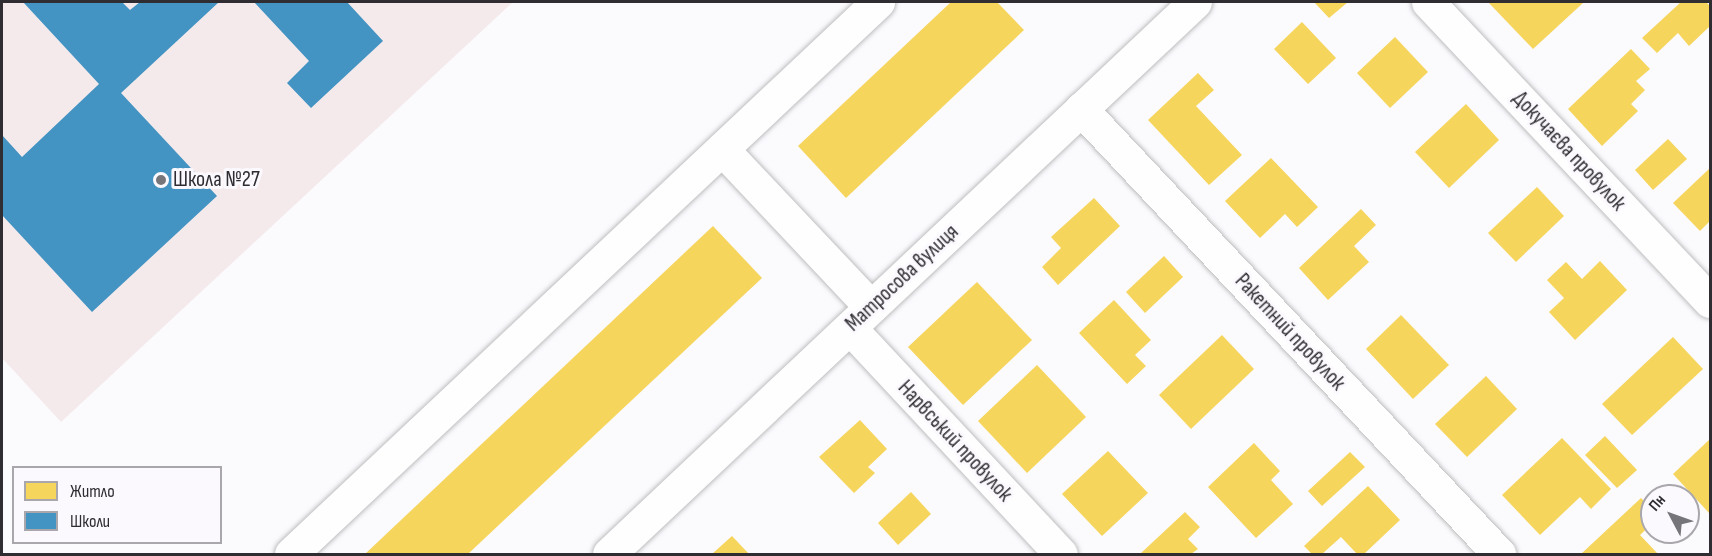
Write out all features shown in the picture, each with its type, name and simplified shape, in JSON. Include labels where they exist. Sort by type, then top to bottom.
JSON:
[{"type":"street","points":[[291,555],[878,2]]},
{"type":"street","name":"Матросова вулиця","points":[[609,555],[1195,2]]},
{"type":"street","name":"Докучаєва провулок","points":[[1428,2],[1710,301]]},
{"type":"street","name":"Ракетний провулок","points":[[1081,109],[1499,555]]},
{"type":"street","name":"Нарвський провулок","points":[[722,149],[1061,555]]},
{"type":"shaded area","name":"Школа №27","points":[[2,2],[513,2],[61,422],[2,358]]},
{"type":"building: Житло","points":[[951,2],[997,2],[1024,30],[846,198],[798,146]]},
{"type":"building: Житло","points":[[1314,2],[1348,2],[1329,18]]},
{"type":"building: Житло","points":[[1488,2],[1581,2],[1583,3],[1533,49]]},
{"type":"building: Житло","points":[[1681,2],[1706,2],[1710,6],[1710,26],[1689,46],[1678,33],[1657,53],[1642,38]]},
{"type":"building: Житло","points":[[1302,22],[1336,58],[1308,84],[1274,49]]},
{"type":"building: Житло","points":[[1395,37],[1428,72],[1390,108],[1357,73]]},
{"type":"building: Житло","points":[[1631,49],[1650,69],[1636,81],[1645,90],[1631,104],[1638,111],[1602,146],[1568,109]]},
{"type":"building: Житло","points":[[1198,73],[1214,90],[1196,106],[1242,155],[1209,185],[1148,120]]},
{"type":"building: Житло","points":[[1466,104],[1499,140],[1449,188],[1415,152]]},
{"type":"building: Житло","points":[[1668,139],[1687,159],[1653,190],[1635,170]]},
{"type":"building: Житло","points":[[1271,158],[1318,207],[1297,227],[1285,214],[1260,238],[1225,201]]},
{"type":"building: Житло","points":[[1710,168],[1710,221],[1700,231],[1673,203]]},
{"type":"building: Житло","points":[[1537,187],[1564,216],[1516,262],[1488,233]]},
{"type":"building: Житло","points":[[1094,198],[1120,226],[1058,285],[1042,267],[1061,248],[1051,237]]},
{"type":"building: Житло","points":[[1361,209],[1376,225],[1354,246],[1369,262],[1328,300],[1299,268]]},
{"type":"building: Житло","points":[[713,226],[762,278],[468,554],[365,554]]},
{"type":"building: Житло","points":[[1164,256],[1183,277],[1145,313],[1126,292]]},
{"type":"building: Житло","points":[[1600,261],[1627,290],[1575,340],[1549,312],[1564,298],[1547,280],[1566,262],[1582,279]]},
{"type":"building: Житло","points":[[977,282],[1032,340],[963,405],[908,347]]},
{"type":"building: Житло","points":[[1114,300],[1151,340],[1135,355],[1146,366],[1127,384],[1079,333]]},
{"type":"building: Житло","points":[[1401,315],[1449,365],[1413,399],[1366,349]]},
{"type":"building: Житло","points":[[1222,335],[1254,369],[1191,429],[1159,395]]},
{"type":"building: Житло","points":[[1673,337],[1703,369],[1632,435],[1602,404]]},
{"type":"building: Житло","points":[[1037,365],[1086,417],[1027,473],[978,421]]},
{"type":"building: Житло","points":[[1486,376],[1517,409],[1467,457],[1435,424]]},
{"type":"building: Житло","points":[[860,420],[887,449],[868,467],[875,473],[854,493],[819,457]]},
{"type":"building: Житло","points":[[1605,436],[1637,470],[1617,488],[1585,455]]},
{"type":"building: Житло","points":[[1562,438],[1611,489],[1591,509],[1580,497],[1540,535],[1502,495]]},
{"type":"building: Житло","points":[[1710,439],[1710,514],[1700,503],[1700,484],[1682,484],[1673,474]]},
{"type":"building: Житло","points":[[1254,443],[1280,471],[1271,480],[1293,504],[1256,538],[1208,487]]},
{"type":"building: Житло","points":[[1108,451],[1148,493],[1102,536],[1062,494]]},
{"type":"building: Житло","points":[[1350,452],[1365,467],[1322,506],[1308,491]]},
{"type":"building: Житло","points":[[1368,486],[1400,520],[1364,554],[1357,554],[1341,537],[1322,554],[1312,554],[1304,546]]},
{"type":"building: Житло","points":[[911,492],[931,514],[898,545],[878,523]]},
{"type":"building: Житло","points":[[1640,499],[1640,544],[1649,544],[1658,554],[1581,554]]},
{"type":"building: Житло","points":[[1185,512],[1200,527],[1188,539],[1198,549],[1191,554],[1140,554]]},
{"type":"building: Житло","points":[[732,536],[749,554],[712,554]]},
{"type":"building: Школи","points":[[23,2],[122,2],[130,10],[140,2],[219,2],[121,93],[217,196],[92,312],[2,215],[2,135],[22,157],[99,84]]},
{"type":"building: Школи","points":[[254,2],[347,2],[383,41],[311,108],[287,83],[309,61]]},
{"type":"place","name":"Школа №27","points":[[161,180]]}]
